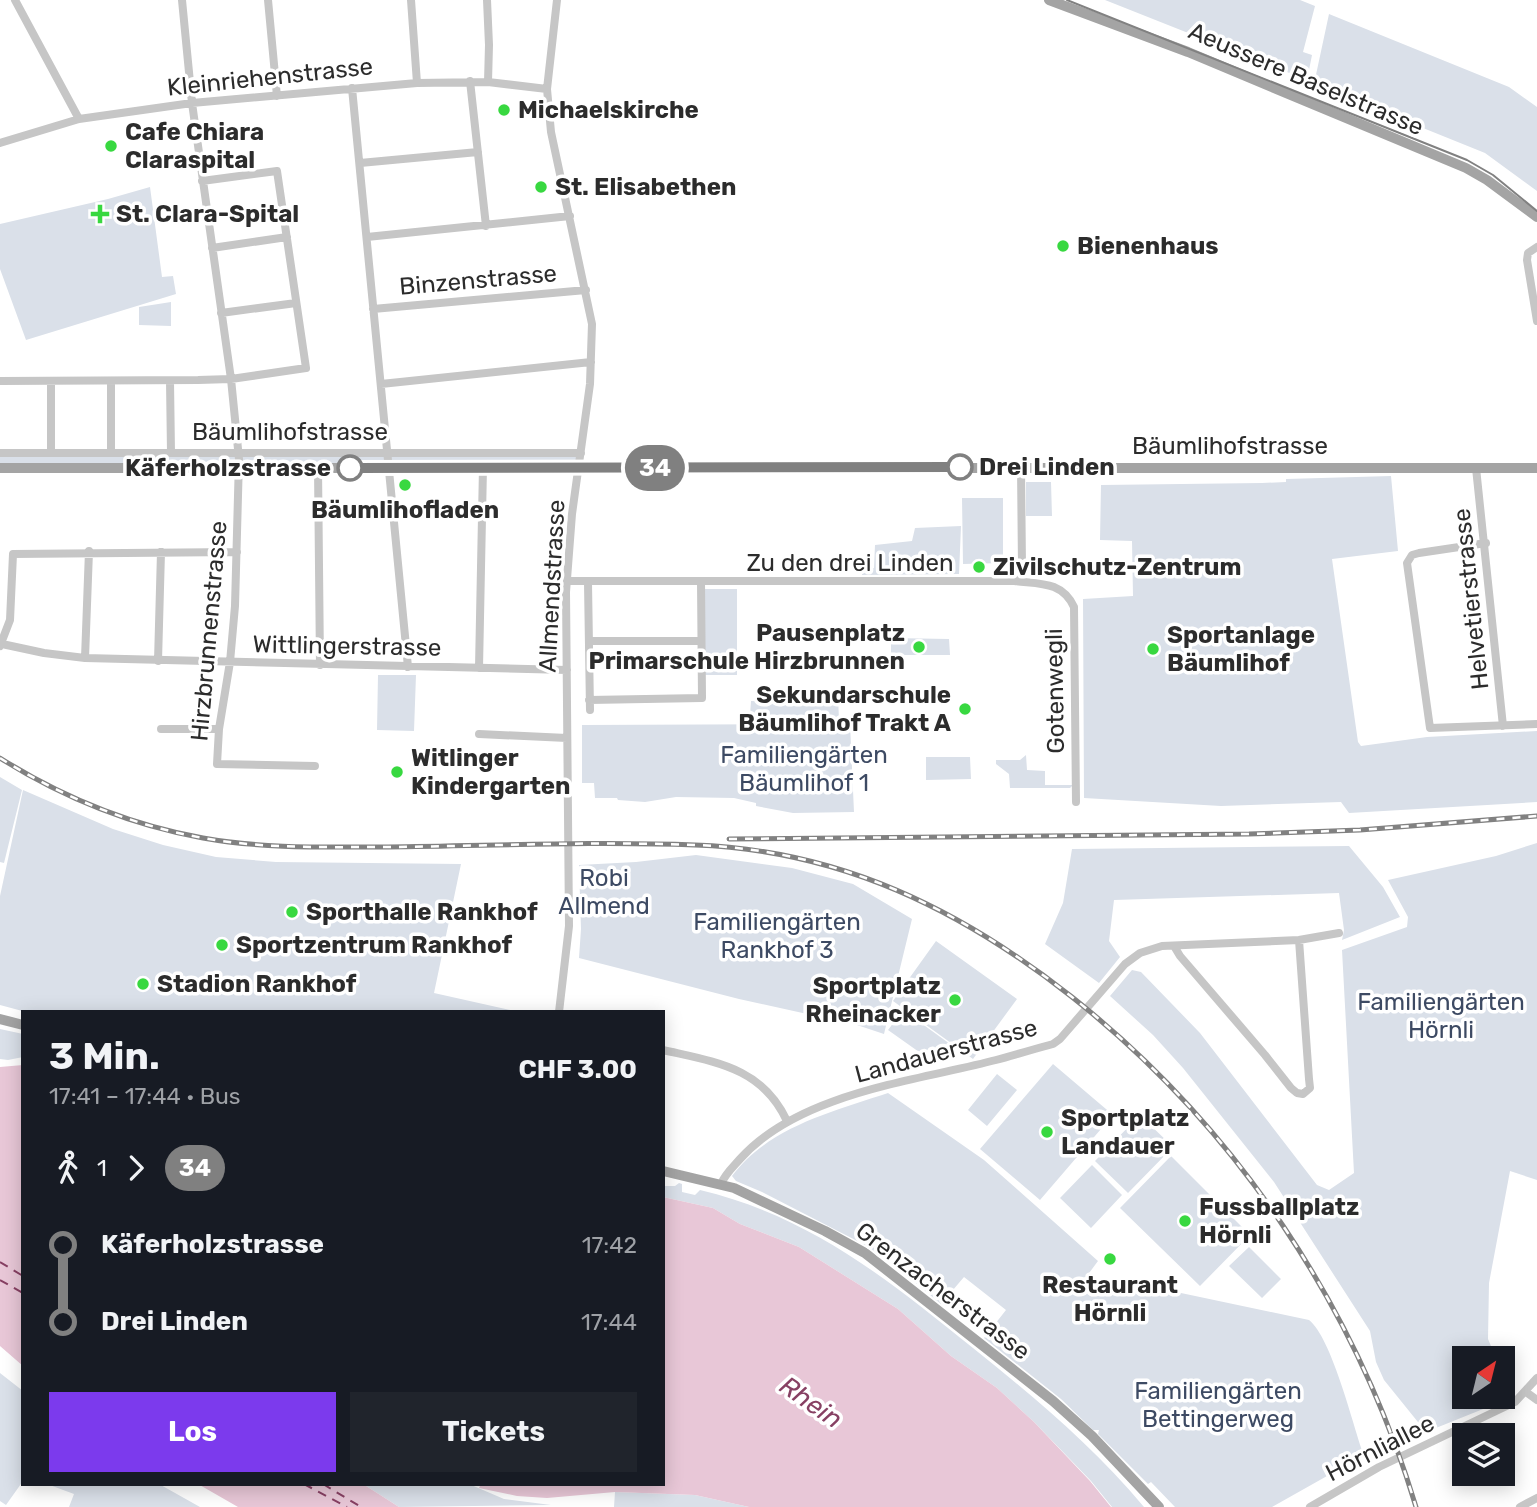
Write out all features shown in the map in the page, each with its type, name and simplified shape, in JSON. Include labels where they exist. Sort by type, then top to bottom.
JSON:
[{"type":"main road","name":"Aeussere Baselstrasse","points":[[1049,0],[1188,52],[1466,168],[1537,217]]},
{"type":"main road","name":"Bäumlihofstrasse","points":[[0,468],[1537,468]]},
{"type":"main road","points":[[0,1020],[21,1025]]},
{"type":"main road","name":"Grenzacherstrasse","points":[[665,1171],[721,1184],[765,1201],[825,1231],[883,1265],[1053,1401],[1092,1436],[1159,1507]]},
{"type":"street","points":[[15,0],[79,119]]},
{"type":"street","name":"Hirzbrunnenstrasse","points":[[182,0],[192,103],[239,453],[237,552],[230,663],[219,729],[217,764],[315,766]]},
{"type":"street","points":[[268,0],[277,96]]},
{"type":"street","points":[[411,0],[417,82]]},
{"type":"street","points":[[487,0],[488,82]]},
{"type":"street","name":"Allmendstrasse","points":[[557,0],[547,89],[551,132],[592,324],[591,362],[572,514],[568,582],[566,670],[569,926],[559,1010]]},
{"type":"street","points":[[471,81],[486,226]]},
{"type":"street","name":"Kleinriehenstrasse","points":[[0,143],[79,119],[192,103],[417,82],[471,81],[547,89]]},
{"type":"street","points":[[352,88],[408,667]]},
{"type":"street","points":[[360,163],[478,152]]},
{"type":"street","points":[[0,381],[231,379],[306,368],[277,171],[202,181]]},
{"type":"street","points":[[367,237],[570,216]]},
{"type":"street","points":[[212,248],[287,237]]},
{"type":"street","points":[[1537,247],[1528,253],[1527,260],[1537,321]]},
{"type":"street","name":"Binzenstrasse","points":[[373,309],[586,290]]},
{"type":"street","points":[[221,313],[296,303]]},
{"type":"street","points":[[381,384],[591,362]]},
{"type":"street","points":[[111,381],[111,453]]},
{"type":"street","points":[[170,381],[171,453]]},
{"type":"street","points":[[51,382],[51,453]]},
{"type":"street","name":"Bäumlihofstrasse","points":[[0,453],[581,453]]},
{"type":"street","points":[[318,467],[320,665]]},
{"type":"street","points":[[479,668],[483,467]]},
{"type":"street","points":[[1015,581],[1022,568],[1021,467]]},
{"type":"street","name":"Helvetierstrasse","points":[[1476,468],[1486,543],[1503,726]]},
{"type":"street","points":[[1486,543],[1412,555],[1407,563],[1430,728],[1537,724]]},
{"type":"street","points":[[1,645],[10,620],[13,554],[89,551],[237,552]]},
{"type":"street","points":[[85,658],[89,551]]},
{"type":"street","points":[[158,661],[161,552]]},
{"type":"street","name":"Zu den drei Linden","points":[[568,582],[1015,581]]},
{"type":"street","name":"Gotenwegli","points":[[1015,581],[1056,586],[1070,599],[1074,607],[1076,802]]},
{"type":"street","points":[[589,700],[702,698],[701,582]]},
{"type":"street","name":"Allmendstrasse","points":[[588,583],[590,710]]},
{"type":"street","points":[[589,641],[701,641]]},
{"type":"street","name":"Wittlingerstrasse","points":[[1,645],[85,658],[566,670]]},
{"type":"street","points":[[161,729],[219,729]]},
{"type":"street","points":[[479,734],[567,738]]},
{"type":"street","name":"Landauerstrasse","points":[[721,1184],[745,1153],[787,1121],[853,1095],[1053,1044],[1131,959],[1150,948],[1299,940],[1339,933]]},
{"type":"street","points":[[1174,946],[1291,1088],[1303,1094],[1310,1088],[1310,1079],[1299,940]]},
{"type":"street","points":[[665,1050],[720,1063],[752,1078],[773,1098],[787,1121]]},
{"type":"street","name":"Hörnliallee","points":[[1310,1507],[1379,1467],[1515,1402],[1537,1378]]},
{"type":"street","points":[[1527,1392],[1537,1400]]},
{"type":"street","points":[[1520,1507],[1537,1498]]},
{"type":"green space","points":[[1105,0],[1300,0],[1315,6],[1303,52],[1312,55],[1307,80]]},
{"type":"green space","points":[[1329,14],[1509,87],[1537,107],[1537,191],[1485,153],[1314,84]]},
{"type":"green space","points":[[150,187],[162,277],[173,276],[176,294],[26,340],[0,269],[0,224]]},
{"type":"green space","points":[[171,302],[171,326],[139,325],[139,307]]},
{"type":"green space","points":[[0,453],[581,453],[579,468],[0,468]]},
{"type":"green space","points":[[1391,476],[1398,551],[1332,559],[1358,742],[1361,746],[1427,737],[1537,731],[1537,802],[1349,813],[1341,802],[1221,806],[1084,798],[1083,599],[1133,596],[1132,541],[1100,540],[1101,485],[1262,483],[1286,482],[1286,479]]},
{"type":"green space","points":[[1026,482],[1051,482],[1052,516],[1026,516]]},
{"type":"green space","points":[[962,498],[1003,498],[1003,563],[963,564]]},
{"type":"green space","points":[[961,526],[959,574],[862,575],[862,568],[874,568],[875,545],[912,541],[915,528]]},
{"type":"green space","points":[[705,589],[737,589],[737,675],[705,675]]},
{"type":"green space","points":[[891,638],[949,639],[950,655],[891,655]]},
{"type":"green space","points":[[378,675],[416,675],[414,731],[377,730]]},
{"type":"green space","points":[[838,695],[839,721],[780,721],[780,715],[750,715],[751,701],[779,702],[780,696]]},
{"type":"green space","name":"Familiengärten Bäumlihof 1","points":[[850,724],[854,812],[793,813],[756,806],[756,803],[734,798],[676,797],[645,802],[595,798],[594,783],[582,783],[582,725]]},
{"type":"green space","points":[[1026,755],[1027,770],[1045,771],[1045,785],[1073,785],[1070,788],[1010,788],[1009,774],[996,764],[996,760],[1020,760]]},
{"type":"green space","points":[[926,757],[970,757],[971,779],[926,780]]},
{"type":"green space","points":[[0,777],[22,790],[4,863],[0,862]]},
{"type":"green space","name":"Sportzentrum Rankhof","points":[[23,790],[113,829],[163,845],[216,857],[276,862],[461,864],[434,993],[510,1010],[21,1011],[0,1005],[0,896]]},
{"type":"green space","name":"Familiengärten Hörnli","points":[[1537,843],[1537,1180],[1510,1171],[1489,1283],[1488,1339],[1491,1346],[1452,1346],[1452,1409],[1483,1409],[1426,1432],[1384,1380],[1376,1362],[1370,1331],[1274,1182],[1183,1068],[1153,1035],[1110,996],[1132,970],[1141,972],[1200,1033],[1317,1185],[1329,1190],[1354,1173],[1342,950],[1407,927],[1408,917],[1388,880],[1496,856]]},
{"type":"green space","points":[[1349,846],[1383,887],[1400,917],[1342,940],[1344,930],[1339,893],[1114,900],[1109,941],[1120,957],[1099,983],[1045,944],[1063,903],[1072,849]]},
{"type":"green space","name":"Familiengärten Rankhof 3","points":[[696,855],[792,868],[853,884],[912,919],[884,1034],[857,1025],[739,999],[579,958],[579,865]]},
{"type":"green space","name":"Sportplatz Rheinacker","points":[[936,941],[1017,999],[973,1059],[893,1001]]},
{"type":"green space","points":[[903,1010],[950,1044],[936,1064],[888,1030]]},
{"type":"green space","points":[[0,1029],[21,1034],[21,1057],[0,1059]]},
{"type":"green space","name":"Sportplatz Landauer","points":[[1053,1064],[1113,1115],[1040,1200],[980,1149]]},
{"type":"green space","points":[[997,1074],[1017,1090],[987,1126],[968,1110]]},
{"type":"green space","name":"Familiengärten Bettingerweg","points":[[888,1093],[984,1160],[1098,1261],[1078,1288],[1181,1293],[1309,1320],[1325,1343],[1340,1380],[1362,1450],[1359,1458],[1272,1507],[1175,1507],[1098,1434],[1099,1430],[1093,1430],[1061,1399],[984,1338],[1006,1310],[964,1277],[941,1304],[867,1246],[736,1181],[732,1176],[747,1159],[783,1133],[823,1115]]},
{"type":"green space","points":[[1140,1115],[1173,1147],[1128,1193],[1095,1161]]},
{"type":"green space","name":"Fussballplatz Hörnli","points":[[1171,1156],[1250,1235],[1200,1286],[1120,1208]]},
{"type":"green space","points":[[1092,1165],[1122,1195],[1091,1228],[1060,1198]]},
{"type":"green space","points":[[682,1184],[682,1192],[695,1195],[700,1190],[740,1201],[812,1233],[846,1253],[910,1298],[996,1366],[1084,1443],[1144,1507],[1112,1507],[1091,1481],[1034,1422],[997,1388],[951,1356],[898,1309],[799,1247],[740,1224],[713,1208],[665,1197],[665,1186]]},
{"type":"green space","points":[[1249,1247],[1281,1279],[1262,1298],[1229,1266]]},
{"type":"green space","points":[[0,1373],[21,1389],[21,1484],[6,1505],[0,1501]]},
{"type":"green space","points":[[52,1486],[163,1486],[200,1507],[69,1507],[74,1494]]},
{"type":"green space","points":[[366,1486],[474,1486],[504,1499],[551,1505],[399,1507]]},
{"type":"green space","points":[[615,1492],[695,1495],[749,1507],[614,1507]]},
{"type":"water","points":[[21,1065],[21,1364],[0,1346],[0,1067]]},
{"type":"water","name":"Rhein","points":[[665,1197],[713,1208],[740,1224],[799,1247],[898,1309],[951,1356],[997,1388],[1034,1422],[1111,1507],[749,1507],[695,1495],[615,1492],[547,1498],[517,1496],[479,1488],[665,1486]]},
{"type":"water","points":[[201,1486],[366,1486],[399,1507],[238,1507]]},
{"type":"ferry route","points":[[0,1262],[21,1275]]},
{"type":"ferry route","points":[[0,1280],[21,1292]]},
{"type":"ferry route","points":[[308,1486],[347,1507]]},
{"type":"ferry route","points":[[326,1486],[361,1507]]},
{"type":"tram line","points":[[1067,0],[1467,160],[1493,175],[1537,211]]},
{"type":"railway","points":[[0,758],[48,785],[98,808],[203,838],[295,847],[618,843],[748,849],[799,858],[848,872],[896,890],[942,912],[1030,965],[1072,997],[1131,1048],[1186,1103],[1237,1163],[1283,1226],[1324,1292],[1360,1361],[1391,1433],[1416,1507]]},
{"type":"railway","points":[[729,839],[1249,834],[1360,830],[1537,816]]},
{"type":"bus line","name":"34","points":[[350,468],[960,467]]},
{"type":"place","name":"Michaelskirche","points":[[504,110]]},
{"type":"place","name":"Cafe Chiara Claraspital","points":[[111,146]]},
{"type":"place","name":"St. Elisabethen","points":[[541,187]]},
{"type":"place","name":"St. Clara-Spital","points":[[100,214]]},
{"type":"place","name":"Bienenhaus","points":[[1063,246]]},
{"type":"place","name":"Drei Linden","points":[[960,467]]},
{"type":"place","name":"Käferholzstrasse","points":[[350,468]]},
{"type":"place","name":"Bäumlihofladen","points":[[405,485]]},
{"type":"place","name":"Zivilschutz-Zentrum","points":[[979,567]]},
{"type":"place","name":"Pausenplatz Primarschule Hirzbrunnen","points":[[919,647]]},
{"type":"place","name":"Sportanlage Bäumlihof","points":[[1153,649]]},
{"type":"place","name":"Sekundarschule Bäumlihof Trakt A","points":[[965,709]]},
{"type":"place","name":"Witlinger Kindergarten","points":[[397,772]]},
{"type":"place","name":"Sporthalle Rankhof","points":[[292,912]]},
{"type":"place","name":"Sportzentrum Rankhof","points":[[222,945]]},
{"type":"place","name":"Stadion Rankhof","points":[[143,984]]},
{"type":"place","name":"Sportplatz Rheinacker","points":[[955,1000]]},
{"type":"place","name":"Sportplatz Landauer","points":[[1047,1132]]},
{"type":"place","name":"Fussballplatz Hörnli","points":[[1185,1221]]},
{"type":"place","name":"Restaurant Hörnli","points":[[1110,1259]]},
{"type":"park label","name":"Robi Allmend","points":[[604,892]]}]
